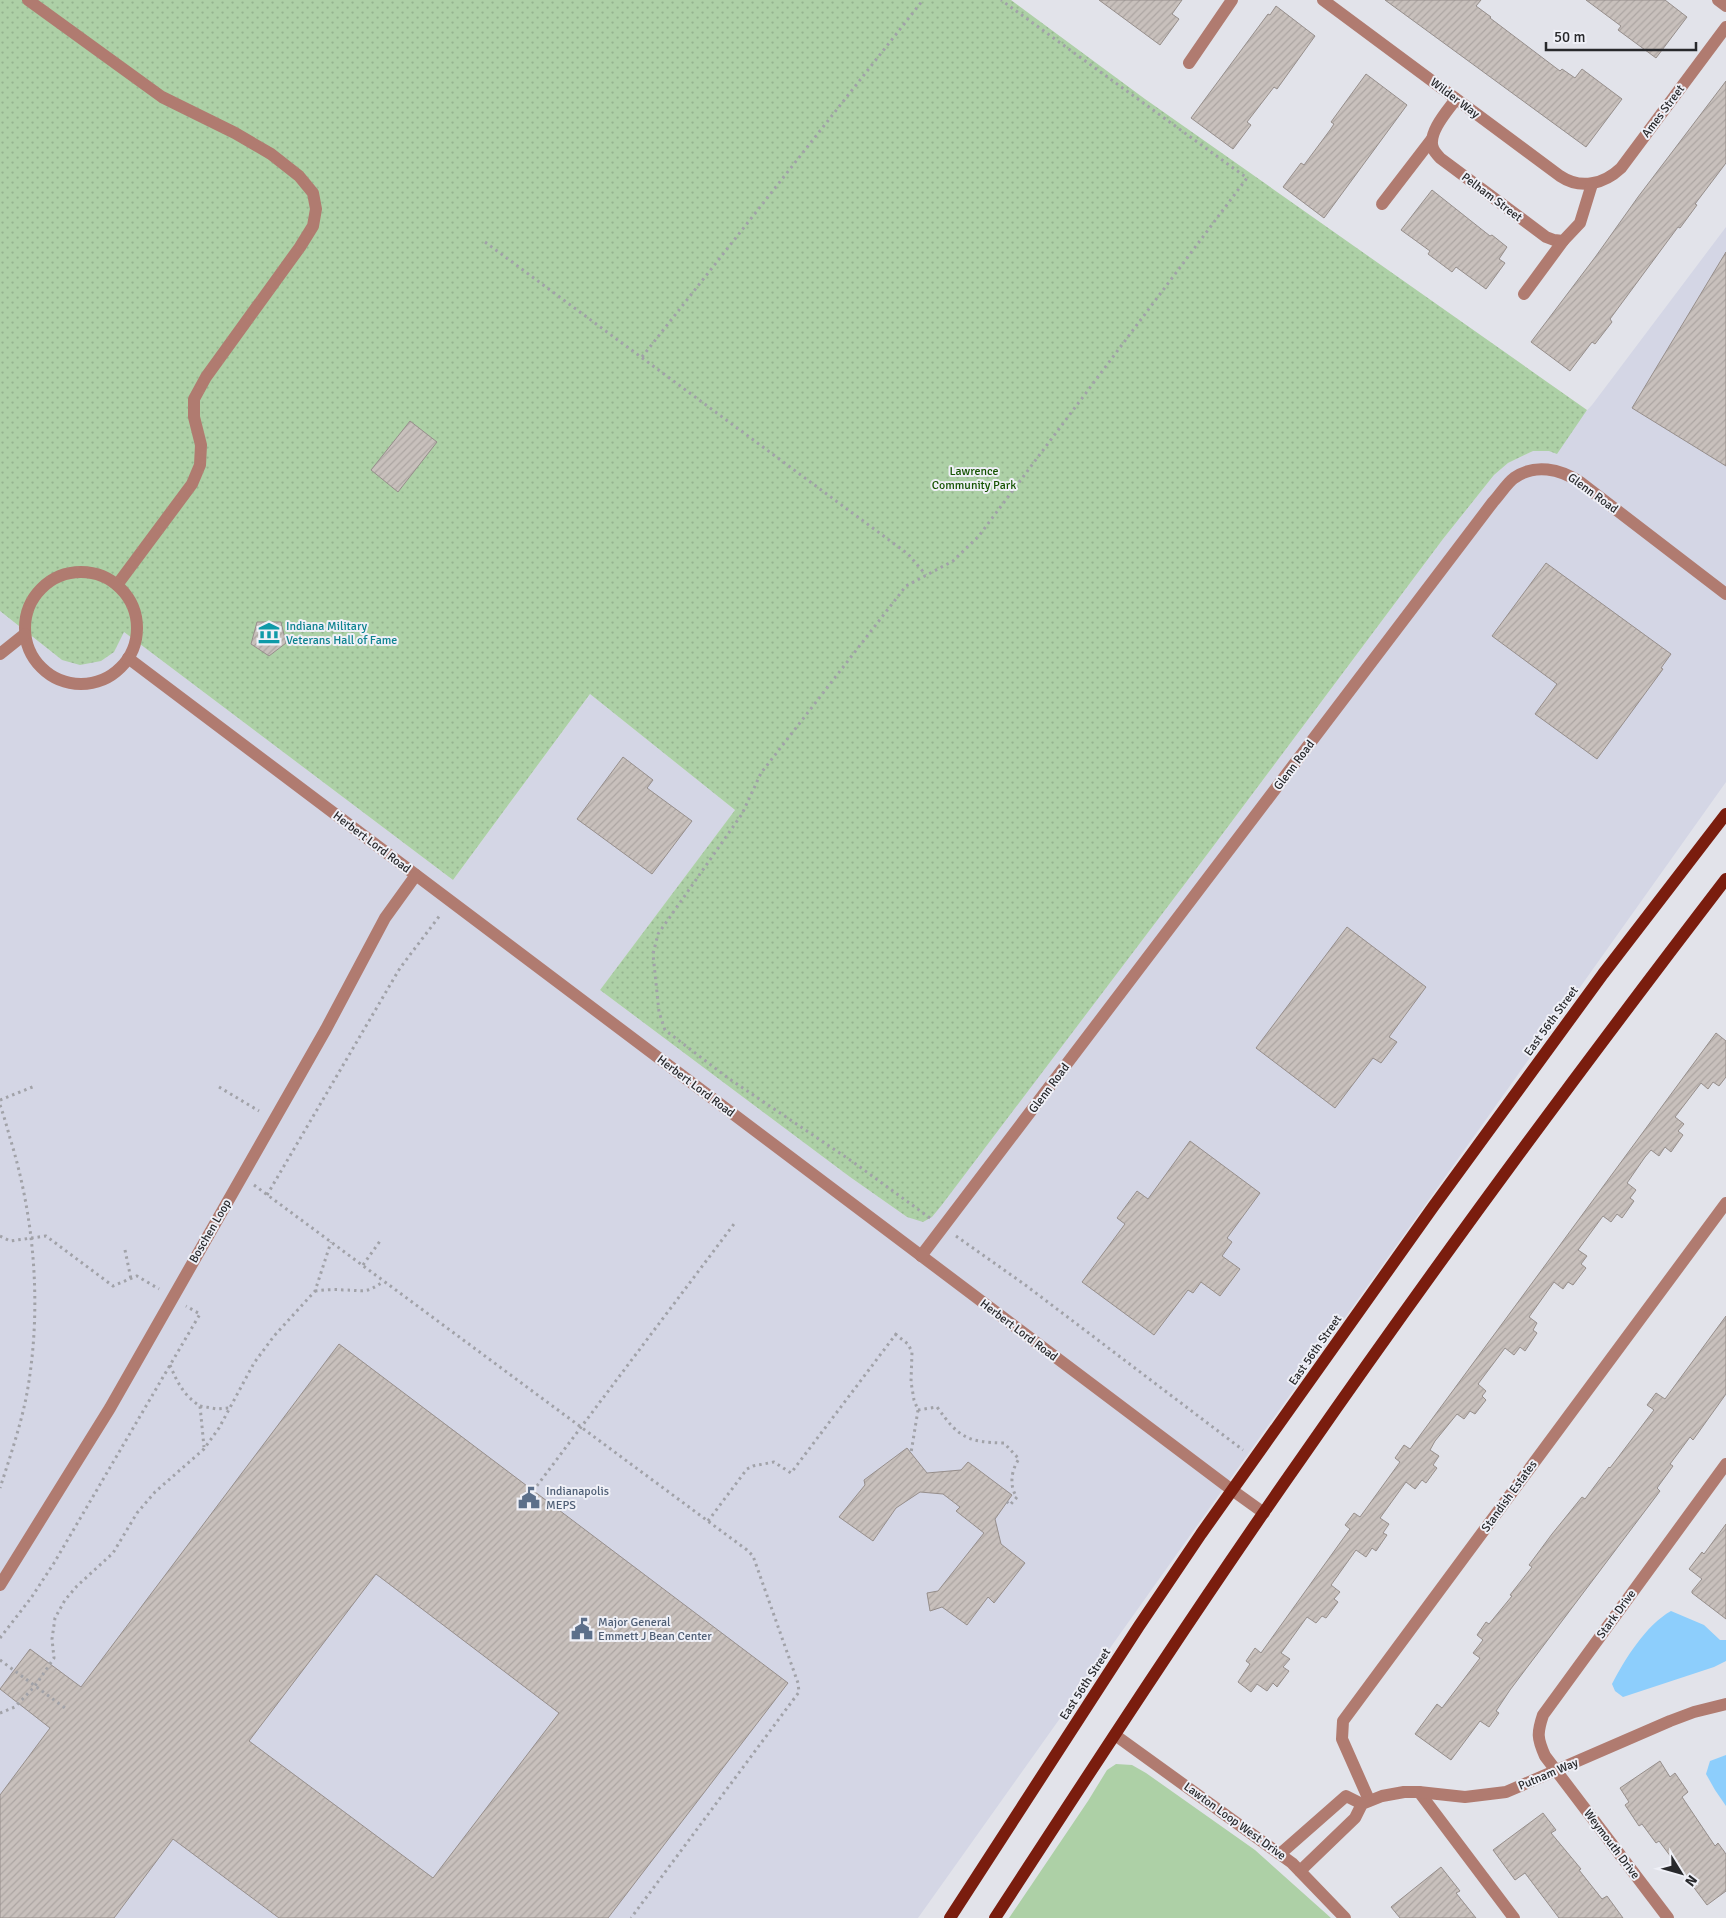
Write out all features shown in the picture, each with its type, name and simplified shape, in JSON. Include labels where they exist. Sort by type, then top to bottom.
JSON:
[{"type":"main road","name":"East 56th Street","points":[[950,1918],[1139,1626],[1232,1490],[1433,1207],[1603,974],[1726,814]]},
{"type":"main road","points":[[995,1918],[1170,1651],[1303,1456],[1519,1154],[1726,879]]},
{"type":"street","points":[[28,0],[162,97],[235,133],[271,154],[299,176],[313,193],[316,209],[313,226],[300,247],[206,377],[194,399],[194,417],[201,445],[200,465],[192,484],[117,585]]},
{"type":"street","points":[[1189,63],[1232,0]]},
{"type":"street","name":"Wilder Way","points":[[1323,0],[1564,178],[1575,183],[1592,184]]},
{"type":"street","points":[[1718,0],[1726,6]]},
{"type":"street","name":"Ames Street","points":[[1592,184],[1604,181],[1621,168],[1726,27]]},
{"type":"street","points":[[1382,204],[1432,140],[1440,121],[1456,99]]},
{"type":"street","name":"Pelham Street","points":[[1432,140],[1433,148],[1440,158],[1546,237],[1563,241]]},
{"type":"street","points":[[1524,294],[1563,241],[1580,223],[1592,184]]},
{"type":"street","name":"Glenn Road","points":[[921,1256],[1493,502],[1514,479],[1528,472],[1541,469],[1565,473],[1580,482],[1726,594]]},
{"type":"street","points":[[87,572],[103,576],[117,585],[128,597],[135,611],[137,628],[135,644],[128,658],[115,673],[98,682],[78,684],[59,680],[42,669],[31,653],[25,634],[26,618],[32,602],[42,589],[55,579],[70,573],[87,572]]},
{"type":"street","points":[[0,654],[25,634]]},
{"type":"street","name":"Herbert Lord Road","points":[[128,658],[1232,1490],[1264,1512]]},
{"type":"street","name":"Boschen Loop","points":[[0,1585],[110,1408],[326,1029],[385,918],[416,875]]},
{"type":"street","name":"Standish Estates","points":[[1365,1802],[1342,1740],[1343,1721],[1726,1203]]},
{"type":"street","name":"Stark Drive","points":[[1556,1771],[1538,1742],[1538,1731],[1543,1715],[1726,1464]]},
{"type":"street","name":"Putnam Way","points":[[1280,1854],[1346,1796],[1365,1802],[1396,1792],[1419,1792],[1466,1797],[1506,1792],[1670,1721],[1694,1712],[1726,1704]]},
{"type":"street","name":"Lawton Loop West Drive","points":[[1115,1735],[1280,1854],[1300,1871],[1345,1918]]},
{"type":"street","name":"Weymouth Drive","points":[[1556,1771],[1668,1918]]},
{"type":"street","points":[[1419,1792],[1514,1918]]},
{"type":"street","points":[[1300,1871],[1355,1818],[1365,1802]]},
{"type":"path","points":[[642,357],[923,0]]},
{"type":"path","points":[[1001,0],[1247,178],[978,537],[953,561],[906,586],[761,773],[742,814],[658,934],[653,954],[659,1012],[665,1030],[728,1078],[853,1162],[1024,1284],[1169,1395],[1227,1436]]},
{"type":"path","points":[[484,242],[908,554],[926,575]]},
{"type":"path","points":[[267,1194],[400,968],[437,919]]},
{"type":"path","points":[[0,1100],[35,1086]]},
{"type":"path","points":[[219,1088],[259,1111]]},
{"type":"path","points":[[0,1105],[22,1182],[31,1238],[34,1294],[31,1358],[26,1393],[9,1461],[0,1488]]},
{"type":"path","points":[[254,1185],[753,1556],[798,1683],[799,1692],[631,1918]]},
{"type":"path","points":[[533,1491],[580,1426],[734,1224]]},
{"type":"path","points":[[0,1236],[10,1241],[46,1236],[113,1286],[138,1276],[159,1290]]},
{"type":"path","points":[[362,1265],[380,1241]]},
{"type":"path","points":[[0,1713],[15,1707],[34,1686],[54,1658],[52,1639],[55,1618],[65,1600],[77,1586],[113,1553],[138,1513],[155,1492],[204,1449],[219,1428],[254,1363],[315,1291],[331,1242]]},
{"type":"path","points":[[126,1250],[131,1279]]},
{"type":"path","points":[[315,1291],[344,1290],[360,1292],[373,1289],[384,1281]]},
{"type":"path","points":[[0,1638],[31,1598],[54,1563],[200,1314],[182,1303]]},
{"type":"path","points":[[708,1521],[747,1469],[774,1462],[791,1473],[899,1330]]},
{"type":"path","points":[[896,1334],[911,1347],[911,1382],[918,1410],[911,1453]]},
{"type":"path","points":[[170,1365],[184,1393],[200,1406],[218,1409],[229,1408]]},
{"type":"path","points":[[200,1406],[204,1449]]},
{"type":"path","points":[[918,1410],[937,1407],[951,1425],[970,1439],[980,1442],[1004,1443],[1019,1459],[1014,1469],[1012,1481],[1014,1493],[1017,1497],[1010,1505],[1007,1502]]},
{"type":"path","points":[[0,1660],[65,1708]]},
{"type":"shaded area","points":[[1726,227],[1726,782],[918,1918],[0,1918],[0,611],[62,660],[124,632],[453,880],[590,694],[735,810],[600,990],[850,1177],[907,1217],[932,1217],[1209,852],[1443,539],[1494,475],[1508,463],[1533,451],[1549,451],[1592,405]]},
{"type":"green space","name":"Lawrence Community Park","points":[[0,0],[1011,0],[1145,99],[1587,410],[1557,454],[1549,451],[1533,451],[1508,463],[1494,475],[1443,539],[941,1206],[932,1217],[923,1222],[907,1217],[850,1177],[600,990],[735,810],[590,694],[453,880],[124,632],[114,652],[101,661],[80,665],[62,660],[0,611]]},
{"type":"green space","points":[[1116,1764],[1132,1765],[1146,1773],[1255,1850],[1331,1918],[1009,1918],[1107,1770]]},
{"type":"water","points":[[1671,1611],[1704,1625],[1720,1640],[1726,1640],[1726,1661],[1714,1667],[1623,1697],[1615,1691],[1612,1684],[1617,1674],[1637,1643],[1653,1625]]},
{"type":"water","points":[[1726,1755],[1726,1806],[1706,1774],[1710,1761]]},
{"type":"building","points":[[1099,0],[1182,0],[1172,14],[1179,19],[1160,45]]},
{"type":"building","points":[[1385,0],[1481,0],[1476,6],[1560,71],[1562,69],[1575,78],[1582,69],[1622,99],[1586,147]]},
{"type":"building","points":[[1586,0],[1665,0],[1687,17],[1656,58],[1618,30],[1621,26]]},
{"type":"building","points":[[1276,6],[1315,36],[1277,89],[1274,87],[1247,122],[1251,125],[1233,149],[1191,118],[1268,14],[1270,15]]},
{"type":"building","points":[[1366,74],[1407,105],[1324,218],[1283,187],[1301,163],[1304,165],[1330,130],[1334,124],[1331,122]]},
{"type":"building","points":[[1726,81],[1726,163],[1695,204],[1697,205],[1680,228],[1678,227],[1610,319],[1612,322],[1595,344],[1592,342],[1570,371],[1531,342]]},
{"type":"building","points":[[1432,190],[1490,236],[1492,235],[1507,247],[1499,259],[1505,263],[1486,289],[1456,267],[1452,272],[1428,254],[1430,251],[1401,230]]},
{"type":"building","points":[[1726,252],[1726,466],[1632,408]]},
{"type":"building","points":[[410,421],[437,442],[398,492],[371,470]]},
{"type":"building","points":[[1546,563],[1671,654],[1661,668],[1663,669],[1597,759],[1535,714],[1557,684],[1492,636]]},
{"type":"building","name":"Indiana Military Veterans Hall of Fame","points":[[257,622],[281,622],[286,643],[269,656],[251,644]]},
{"type":"building","points":[[623,757],[653,780],[647,788],[692,821],[652,874],[577,819]]},
{"type":"building","points":[[1347,927],[1426,987],[1389,1037],[1397,1042],[1381,1063],[1373,1058],[1335,1108],[1256,1048]]},
{"type":"building","points":[[1716,1033],[1726,1041],[1726,1077],[1719,1086],[1713,1082],[1708,1089],[1701,1083],[1675,1117],[1684,1124],[1678,1131],[1683,1135],[1671,1152],[1665,1147],[1659,1156],[1651,1150],[1627,1183],[1636,1190],[1630,1198],[1634,1201],[1622,1218],[1617,1214],[1611,1222],[1603,1216],[1578,1250],[1587,1256],[1581,1264],[1586,1268],[1573,1285],[1568,1282],[1563,1289],[1554,1282],[1529,1317],[1537,1323],[1533,1330],[1537,1333],[1525,1351],[1520,1347],[1514,1355],[1505,1348],[1478,1384],[1486,1391],[1482,1396],[1486,1400],[1475,1414],[1470,1411],[1464,1419],[1457,1414],[1435,1441],[1430,1450],[1439,1456],[1433,1465],[1437,1468],[1426,1483],[1422,1480],[1415,1489],[1406,1482],[1380,1518],[1389,1524],[1383,1533],[1387,1535],[1376,1551],[1372,1548],[1366,1557],[1356,1550],[1331,1585],[1340,1592],[1334,1599],[1338,1602],[1326,1618],[1322,1616],[1316,1623],[1307,1617],[1281,1653],[1290,1659],[1283,1667],[1289,1671],[1277,1687],[1273,1683],[1267,1691],[1257,1684],[1251,1692],[1238,1682],[1250,1664],[1246,1661],[1255,1648],[1261,1653],[1350,1529],[1345,1525],[1354,1513],[1360,1517],[1400,1462],[1395,1458],[1404,1445],[1410,1449]]},
{"type":"building","points":[[1190,1141],[1260,1193],[1227,1238],[1232,1242],[1222,1256],[1240,1269],[1220,1296],[1201,1282],[1193,1293],[1188,1290],[1154,1335],[1082,1282],[1125,1224],[1117,1218],[1137,1191],[1148,1199]]},
{"type":"building","points":[[1726,1316],[1726,1394],[1693,1440],[1690,1437],[1670,1464],[1673,1466],[1657,1488],[1660,1491],[1510,1690],[1496,1711],[1499,1713],[1489,1727],[1480,1721],[1451,1760],[1415,1734],[1437,1704],[1442,1708],[1480,1658],[1473,1653],[1483,1640],[1477,1635],[1486,1622],[1489,1624],[1512,1596],[1510,1595],[1532,1567],[1529,1565],[1552,1534],[1582,1497],[1585,1499],[1654,1410],[1647,1405],[1656,1393],[1665,1399]]},
{"type":"building","name":"Major General Emmett J Bean Center","points":[[339,1344],[788,1683],[608,1918],[279,1918],[173,1839],[114,1918],[0,1918],[0,1795],[50,1728],[0,1689],[30,1649],[81,1687]],"holes":[[[376,1574],[559,1713],[433,1878],[249,1741]]]},
{"type":"building","points":[[907,1448],[927,1473],[961,1470],[968,1462],[1012,1495],[995,1519],[1001,1544],[1025,1563],[994,1603],[988,1597],[967,1625],[942,1607],[930,1611],[927,1593],[938,1591],[984,1533],[956,1511],[960,1507],[943,1494],[920,1492],[896,1508],[873,1541],[839,1517],[865,1485],[864,1480]]},
{"type":"building","points":[[1726,1524],[1726,1619],[1692,1593],[1702,1579],[1689,1569],[1702,1552],[1704,1554]]},
{"type":"building","points":[[1660,1761],[1670,1777],[1675,1773],[1688,1792],[1682,1797],[1715,1846],[1718,1843],[1726,1854],[1726,1891],[1707,1905],[1659,1841],[1656,1843],[1642,1824],[1639,1826],[1625,1805],[1629,1802],[1620,1788]]},
{"type":"building","points":[[1543,1813],[1556,1830],[1551,1833],[1581,1869],[1579,1870],[1602,1899],[1607,1896],[1623,1918],[1559,1918],[1525,1873],[1515,1880],[1493,1850]]},
{"type":"building","points":[[1441,1867],[1460,1891],[1456,1893],[1476,1918],[1400,1918],[1391,1907]]},
{"type":"place","name":"Indiana Military Veterans Hall of Fame","points":[[269,633]]},
{"type":"place","name":"Indianapolis MEPS","points":[[529,1498]]},
{"type":"place","name":"Major General Emmett J Bean Center","points":[[582,1629]]}]
